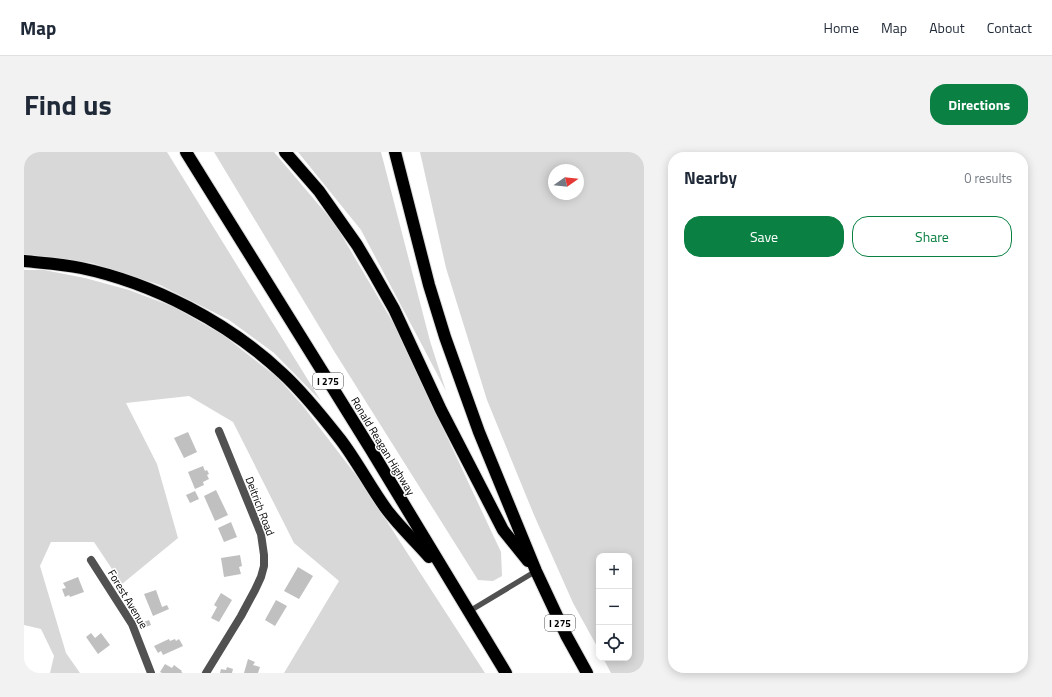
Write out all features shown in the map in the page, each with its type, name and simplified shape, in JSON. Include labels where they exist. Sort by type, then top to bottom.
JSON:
[{"type":"highway","name":"Ronald Reagan Highway","points":[[186,152],[370,448],[506,673]]},
{"type":"highway","points":[[285,152],[319,191],[357,245],[394,309],[441,410],[503,530],[536,571]]},
{"type":"highway","name":"I 275","points":[[395,152],[444,337],[479,432],[536,571],[566,635],[587,673]]},
{"type":"highway","points":[[24,261],[81,268],[131,282],[201,313],[265,357],[284,374],[312,406],[340,440],[387,510],[446,576]]},
{"type":"street","name":"Deitrich Road","points":[[206,673],[241,616],[255,590],[264,566],[264,546],[261,534],[219,431]]},
{"type":"street","name":"Forest Avenue","points":[[91,560],[132,624],[151,673]]},
{"type":"lane","points":[[468,612],[536,571]]},
{"type":"shaded area","points":[[24,152],[167,152],[321,401],[274,353],[229,320],[160,285],[92,263],[24,254]]},
{"type":"shaded area","points":[[214,152],[274,152],[335,224],[395,326],[501,552],[502,576],[493,581],[478,580],[334,351]]},
{"type":"shaded area","points":[[298,152],[381,152],[430,341],[446,391],[361,230]]},
{"type":"shaded area","points":[[420,152],[644,152],[644,673],[611,673],[605,661],[632,661],[632,553],[596,553],[596,645],[573,603],[534,515],[487,400],[446,268]]},
{"type":"shaded area","points":[[24,270],[44,270],[85,278],[129,290],[174,307],[223,335],[278,378],[303,406],[362,483],[485,673],[284,673],[339,581],[294,543],[233,422],[189,396],[126,403],[157,464],[178,538],[122,584],[94,542],[51,542],[40,566],[66,653],[80,673],[50,673],[54,656],[41,629],[24,625]]},
{"type":"building","points":[[188,432],[197,452],[184,458],[174,438]]},
{"type":"building","points":[[203,466],[205,471],[207,470],[209,474],[207,475],[209,479],[203,482],[204,485],[195,489],[188,472]]},
{"type":"building","points":[[216,490],[228,515],[215,521],[204,496]]},
{"type":"building","points":[[195,491],[199,499],[190,503],[186,495]]},
{"type":"building","points":[[231,522],[237,537],[224,542],[218,528]]},
{"type":"building","points":[[240,555],[242,566],[239,567],[241,574],[224,577],[221,558]]},
{"type":"building","points":[[298,567],[313,576],[299,599],[284,591]]},
{"type":"building","points":[[78,577],[84,592],[70,597],[69,595],[65,597],[62,589],[66,588],[63,583]]},
{"type":"building","points":[[156,590],[162,607],[167,605],[169,609],[153,616],[144,594]]},
{"type":"building","points":[[221,593],[232,600],[219,622],[211,618],[217,607],[214,605]]},
{"type":"building","points":[[276,600],[287,606],[275,626],[265,620]]},
{"type":"building","points":[[149,620],[151,625],[143,628],[141,623]]},
{"type":"building","points":[[91,633],[95,638],[101,633],[110,645],[98,654],[86,637]]},
{"type":"building","points":[[169,639],[170,641],[175,639],[176,641],[179,639],[183,646],[163,655],[161,651],[158,653],[154,646]]},
{"type":"building","points":[[248,659],[255,662],[253,665],[260,667],[258,673],[244,673]]},
{"type":"building","points":[[165,664],[172,668],[174,665],[183,673],[160,672]]},
{"type":"building","points":[[227,667],[233,669],[232,673],[220,673],[221,669],[226,670]]}]
